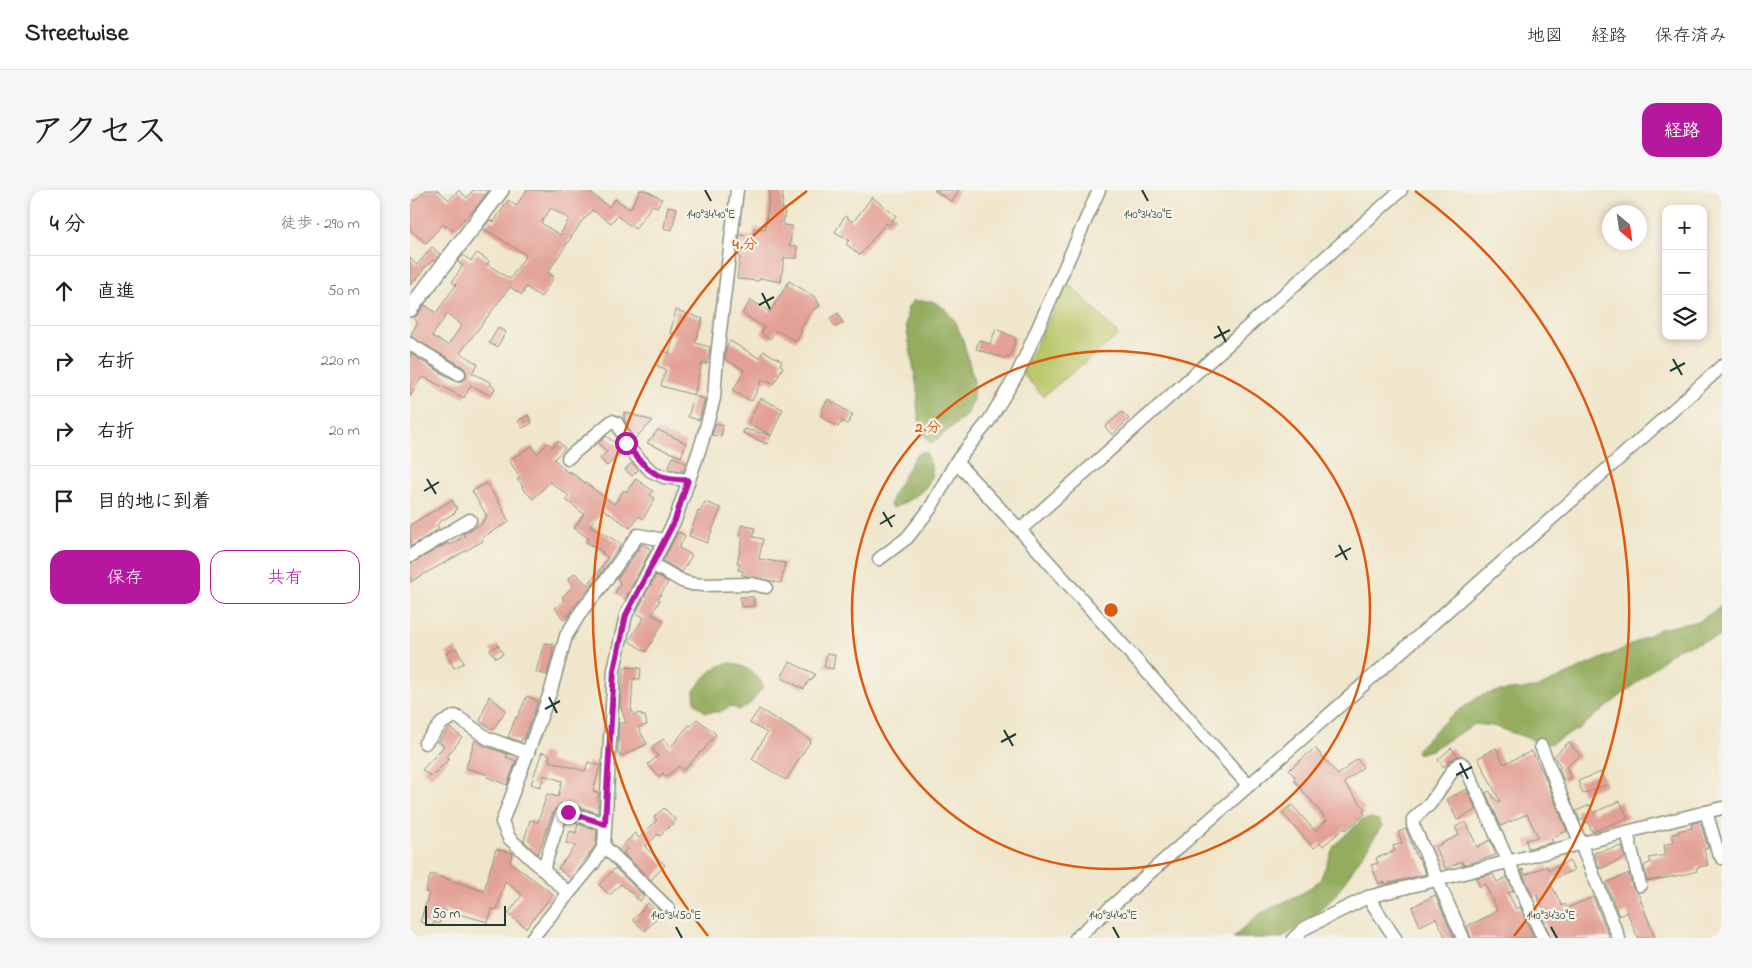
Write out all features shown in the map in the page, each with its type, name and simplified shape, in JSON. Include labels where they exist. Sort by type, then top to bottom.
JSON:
[{"type":"street","points":[[413,300],[501,190]]},
{"type":"street","points":[[532,938],[594,864],[604,846],[614,670],[626,615],[675,520],[702,442],[714,398],[737,190]]},
{"type":"street","points":[[879,559],[908,538],[930,509],[956,462],[988,422],[1018,373],[1099,190]]},
{"type":"street","points":[[1020,530],[1401,190]]},
{"type":"street","points":[[410,344],[459,374]]},
{"type":"street","points":[[1076,938],[1720,372]]},
{"type":"street","points":[[568,458],[612,422],[617,423],[632,452],[651,471],[664,477],[688,480]]},
{"type":"street","points":[[956,462],[1020,530],[1248,785]]},
{"type":"street","points":[[410,556],[470,520]]},
{"type":"street","points":[[568,893],[509,838],[502,822],[551,690],[566,636],[582,610],[602,586],[638,535],[664,540]]},
{"type":"street","points":[[652,564],[682,581],[692,584],[752,584],[766,587]]},
{"type":"street","points":[[426,743],[442,723],[455,716],[487,738],[528,753]]},
{"type":"street","points":[[1541,746],[1582,842],[1619,938]]},
{"type":"street","points":[[1463,938],[1413,825],[1413,820],[1430,804],[1455,767],[1461,764],[1465,766],[1543,938]]},
{"type":"street","points":[[1294,938],[1305,928],[1368,897],[1722,808]]},
{"type":"street","points":[[543,870],[561,815],[568,812],[605,824]]},
{"type":"street","points":[[1706,812],[1718,852],[1722,858]]},
{"type":"street","points":[[1628,832],[1640,885]]},
{"type":"street","points":[[604,846],[668,908]]},
{"type":"street","points":[[1368,897],[1395,938]]},
{"type":"green space","points":[[1072,286],[1119,335],[1043,396],[1022,373],[1064,288]]},
{"type":"green space","points":[[913,301],[932,301],[944,308],[955,321],[963,340],[974,381],[973,398],[968,414],[931,444],[919,420],[918,394],[906,325],[908,307]]},
{"type":"green space","points":[[926,452],[932,469],[928,484],[918,494],[893,508],[890,506],[893,495],[915,456]]},
{"type":"green space","points":[[1722,606],[1722,636],[1676,649],[1580,728],[1550,744],[1493,726],[1475,724],[1431,750],[1418,754],[1416,750],[1447,719],[1480,696],[1499,691],[1536,688],[1623,649],[1660,629],[1699,621]]},
{"type":"green space","points":[[731,663],[755,674],[763,687],[750,704],[739,710],[731,706],[720,712],[705,712],[695,703],[694,691],[714,669]]},
{"type":"green space","points":[[1372,818],[1378,820],[1382,826],[1334,897],[1313,917],[1282,938],[1233,938],[1258,915],[1306,891],[1320,880],[1334,846],[1361,820]]},
{"type":"building","points":[[426,190],[438,190],[449,200],[459,190],[467,198],[473,190],[489,190],[479,204],[453,231],[443,224],[426,243],[410,230],[410,197],[414,201]]},
{"type":"building","points":[[527,190],[587,190],[609,207],[615,199],[630,209],[640,190],[645,190],[662,199],[657,207],[652,205],[635,229],[617,216],[611,223],[592,210],[584,218],[548,272],[554,277],[541,297],[526,287],[522,295],[510,287],[460,353],[478,364],[472,373],[492,383],[490,385],[495,388],[491,396],[471,385],[464,398],[424,377],[423,379],[421,378],[410,397],[410,354],[455,381],[462,381],[466,378],[466,371],[463,367],[410,336],[418,322],[413,318],[425,305],[436,313],[456,285],[452,282],[463,265],[458,262],[463,255],[471,261],[477,253],[489,261],[487,264],[510,279],[526,255],[483,228],[490,220],[494,222],[508,200],[516,206]],"holes":[[[551,208],[569,219],[560,235],[541,223]],[[447,314],[462,325],[448,345],[432,336]]]},
{"type":"building","points":[[770,190],[783,190],[782,209],[785,209],[783,225],[792,226],[790,246],[797,246],[797,258],[784,258],[781,282],[760,278],[759,281],[737,279],[740,256],[737,255],[740,235],[753,236],[754,228],[765,229]]},
{"type":"building","points":[[934,190],[959,190],[952,202]]},
{"type":"building","points":[[872,197],[896,216],[889,225],[886,223],[860,255],[846,244],[849,240],[835,232],[845,216],[853,222]]},
{"type":"building","points":[[668,206],[677,208],[672,230],[664,228]]},
{"type":"building","points":[[432,247],[440,254],[435,261],[433,260],[422,270],[423,272],[410,285],[410,258],[417,265]]},
{"type":"building","points":[[789,281],[815,297],[820,306],[813,310],[800,330],[802,331],[796,341],[776,330],[770,339],[761,333],[764,327],[742,313],[751,300],[770,312]]},
{"type":"building","points":[[676,310],[703,319],[695,343],[710,347],[707,364],[702,363],[694,395],[661,386],[666,369],[657,366],[663,351],[669,353],[675,335],[670,333]]},
{"type":"building","points":[[838,313],[843,323],[835,327],[830,318]]},
{"type":"building","points":[[498,328],[506,332],[497,347],[489,343]]},
{"type":"building","points":[[996,329],[1016,338],[1010,357],[1007,356],[1006,359],[976,349],[979,340],[990,344]]},
{"type":"building","points":[[730,341],[759,358],[764,351],[782,361],[780,365],[783,367],[774,384],[767,380],[766,382],[762,380],[752,401],[733,391],[744,370],[725,359],[726,348]]},
{"type":"building","points":[[694,396],[705,399],[699,420],[688,417]]},
{"type":"building","points":[[760,398],[783,409],[771,435],[748,423]]},
{"type":"building","points":[[828,399],[853,415],[847,424],[842,421],[838,427],[821,416],[823,412],[821,411]]},
{"type":"building","points":[[624,412],[653,421],[634,439],[624,419]]},
{"type":"building","points":[[1122,412],[1129,419],[1112,435],[1105,427]]},
{"type":"building","points":[[528,415],[532,423],[523,428],[518,421]]},
{"type":"building","points":[[716,423],[723,425],[721,437],[712,435]]},
{"type":"building","points":[[744,429],[771,435],[767,444],[743,433]]},
{"type":"building","points":[[658,430],[686,443],[681,457],[647,443]]},
{"type":"building","points":[[606,436],[620,447],[622,451],[607,466],[600,458],[607,452],[599,443]]},
{"type":"building","points":[[558,441],[565,448],[554,459],[568,473],[569,471],[614,504],[624,490],[626,492],[636,479],[653,491],[650,495],[655,498],[643,519],[639,516],[630,528],[603,509],[590,525],[621,544],[596,581],[564,620],[555,608],[564,600],[562,597],[573,586],[568,579],[575,573],[588,585],[608,558],[602,554],[603,552],[586,542],[588,538],[574,528],[584,514],[566,500],[569,496],[550,482],[533,499],[517,480],[520,478],[509,460],[532,446],[537,454],[548,443],[552,447]]},
{"type":"building","points":[[673,457],[686,463],[683,471],[668,469]]},
{"type":"building","points":[[631,463],[638,470],[632,476],[625,470]]},
{"type":"building","points":[[487,483],[509,522],[481,538],[483,541],[410,582],[410,564],[448,543],[450,545],[465,536],[463,534],[483,523],[482,521],[487,516],[472,491]]},
{"type":"building","points":[[452,500],[457,509],[456,512],[439,522],[437,525],[439,529],[410,547],[410,525]]},
{"type":"building","points":[[705,502],[721,508],[707,543],[689,536],[698,511],[700,512]]},
{"type":"building","points":[[742,525],[755,528],[753,537],[763,539],[759,559],[785,563],[781,583],[742,575],[743,571],[738,570],[740,563],[737,563],[743,537],[740,536]]},
{"type":"building","points":[[678,532],[685,535],[679,548],[692,555],[682,572],[663,561]]},
{"type":"building","points":[[642,544],[651,549],[625,599],[615,593],[620,584],[620,581],[617,579]]},
{"type":"building","points":[[656,575],[668,582],[652,614],[664,621],[646,652],[629,641],[644,617],[636,613]]},
{"type":"building","points":[[740,597],[753,597],[754,606],[741,607]]},
{"type":"building","points":[[544,643],[553,644],[547,675],[536,672]]},
{"type":"building","points":[[498,645],[503,654],[496,658],[490,650]]},
{"type":"building","points":[[456,648],[464,663],[454,668],[446,653]]},
{"type":"building","points":[[827,653],[835,655],[833,669],[824,667]]},
{"type":"building","points":[[790,662],[815,674],[804,689],[781,678]]},
{"type":"building","points":[[624,667],[641,668],[640,679],[633,679],[631,711],[633,711],[633,715],[641,713],[642,716],[645,716],[647,725],[638,727],[647,744],[620,757],[618,752],[619,723],[626,723],[620,705]]},
{"type":"building","points":[[489,696],[506,710],[493,730],[480,721]]},
{"type":"building","points":[[527,696],[538,701],[524,739],[521,742],[508,737]]},
{"type":"building","points":[[759,709],[811,740],[786,780],[752,759],[767,733],[750,723]]},
{"type":"building","points":[[697,719],[716,734],[684,770],[679,766],[666,777],[663,773],[659,777],[648,764],[658,756],[651,747],[664,739],[670,748],[689,725],[691,726]]},
{"type":"building","points":[[450,728],[462,737],[447,757],[449,759],[431,777],[422,770],[444,746],[438,742]]},
{"type":"building","points":[[475,740],[484,746],[508,754],[506,757],[516,761],[507,785],[487,777],[489,775],[466,768]]},
{"type":"building","points":[[1569,742],[1580,756],[1566,767],[1571,778],[1564,781],[1559,768],[1561,767],[1554,756]]},
{"type":"building","points":[[1315,748],[1338,775],[1357,759],[1363,767],[1344,783],[1365,809],[1362,811],[1365,814],[1346,830],[1344,828],[1323,846],[1320,843],[1314,848],[1282,813],[1292,805],[1315,831],[1327,820],[1294,780],[1296,778],[1289,770]]},
{"type":"building","points":[[1451,748],[1458,756],[1450,760],[1444,767],[1438,760]]},
{"type":"building","points":[[1496,748],[1504,764],[1532,751],[1567,831],[1551,838],[1553,842],[1528,848],[1526,840],[1538,837],[1527,814],[1501,826],[1486,793],[1489,791],[1498,802],[1500,801],[1478,758]]},
{"type":"building","points":[[542,752],[550,755],[549,761],[585,771],[588,762],[600,766],[593,792],[599,793],[597,800],[598,813],[571,804],[560,804],[553,812],[538,854],[524,841],[530,820],[538,822],[547,794],[558,797],[562,781],[544,775],[540,787],[531,784]]},
{"type":"building","points":[[1601,772],[1606,785],[1583,794],[1578,781]]},
{"type":"building","points":[[1467,789],[1476,810],[1457,820],[1447,799]]},
{"type":"building","points":[[1620,801],[1628,818],[1592,832],[1588,822],[1585,823],[1584,819],[1580,821],[1576,811],[1590,805],[1593,813]]},
{"type":"building","points":[[664,808],[676,820],[660,836],[658,834],[645,847],[665,865],[651,880],[623,853],[628,849],[623,845],[635,833],[639,838],[657,820],[654,817]]},
{"type":"building","points":[[1466,822],[1477,847],[1490,840],[1496,855],[1463,865],[1462,861],[1446,869],[1435,847],[1459,835],[1455,827]]},
{"type":"building","points":[[1698,822],[1701,824],[1708,848],[1704,849],[1708,865],[1696,868],[1697,871],[1682,875],[1647,881],[1644,866],[1651,862],[1649,858],[1666,855],[1664,845],[1674,842],[1672,834],[1692,828],[1691,824]]},
{"type":"building","points":[[578,824],[597,830],[596,844],[570,878],[558,868],[576,846],[566,843],[570,831],[576,833]]},
{"type":"building","points":[[1406,829],[1417,858],[1426,874],[1379,884],[1371,865],[1378,863],[1376,858],[1395,851],[1393,846],[1402,843],[1398,832]]},
{"type":"building","points":[[1622,846],[1625,858],[1600,869],[1594,853]]},
{"type":"building","points":[[496,849],[513,853],[510,862],[553,894],[526,928],[508,914],[522,895],[505,881],[497,910],[492,909],[488,922],[444,910],[439,924],[434,922],[433,926],[420,922],[429,893],[425,892],[431,874],[484,891]]},
{"type":"building","points":[[1569,861],[1574,870],[1550,882],[1562,906],[1565,904],[1567,908],[1593,897],[1610,938],[1551,938],[1541,914],[1545,912],[1536,894],[1533,896],[1521,870],[1523,869],[1525,875],[1547,866],[1549,870]]},
{"type":"building","points":[[615,868],[644,896],[640,901],[621,884],[610,895],[599,885]]},
{"type":"building","points":[[1629,873],[1632,887],[1638,893],[1655,938],[1638,938],[1627,912],[1619,916],[1606,883]]},
{"type":"building","points":[[1493,874],[1497,882],[1507,877],[1513,891],[1508,893],[1516,909],[1520,907],[1534,938],[1471,938],[1467,926],[1493,914],[1492,912],[1497,910],[1485,884],[1480,887],[1476,878]]},
{"type":"building","points":[[1435,895],[1454,938],[1442,938],[1445,936],[1436,918],[1420,926],[1412,907]]},
{"type":"building","points":[[648,903],[660,914],[645,931],[633,920]]},
{"type":"route","points":[[568,812],[605,824],[614,670],[626,615],[675,520],[688,480],[664,477],[651,471],[632,452],[626,443]]}]
